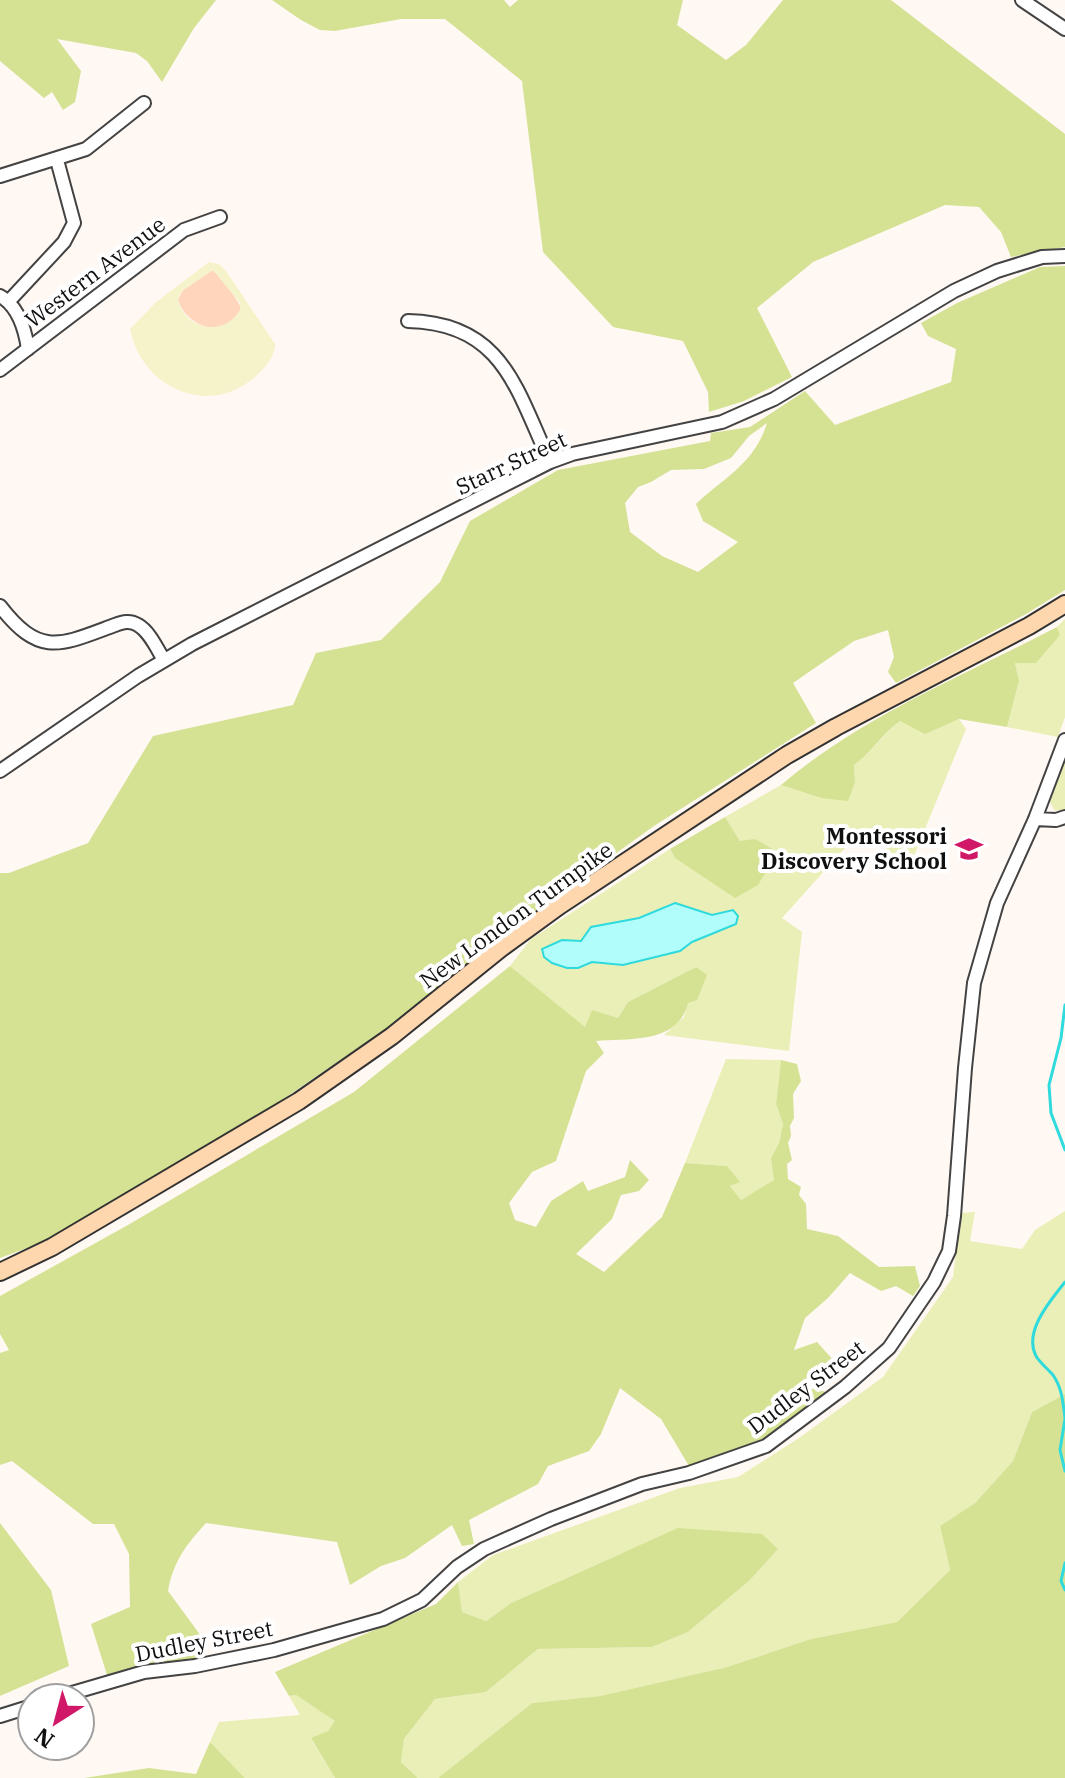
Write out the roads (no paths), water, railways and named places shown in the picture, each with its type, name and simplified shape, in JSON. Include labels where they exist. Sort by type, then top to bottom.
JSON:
[{"type":"main road","name":"New London Turnpike","points":[[0,1272],[52,1247],[299,1101],[392,1036],[548,914],[774,763],[1065,604]]},
{"type":"street","points":[[1022,0],[1065,29]]},
{"type":"street","points":[[0,176],[86,149],[144,103]]},
{"type":"street","points":[[28,349],[26,331],[5,299],[64,242],[74,223],[57,160]]},
{"type":"street","name":"Western Avenue","points":[[0,370],[184,230],[220,217]]},
{"type":"street","name":"Starr Street","points":[[0,771],[164,660],[550,462],[572,454],[722,422],[774,399],[954,291],[997,271],[1042,257],[1065,256]]},
{"type":"street","points":[[408,321],[450,326],[490,350],[507,372],[550,462]]},
{"type":"street","points":[[0,606],[26,633],[53,644],[66,643],[120,623],[131,622],[147,633],[164,660]]},
{"type":"street","name":"Dudley Street","points":[[96,1686],[144,1672],[195,1666],[274,1650],[383,1619],[422,1600],[457,1567],[484,1549],[642,1484],[689,1473],[766,1446],[866,1370],[889,1348],[934,1282],[949,1251],[974,983],[997,903],[1035,819],[1065,740]]},
{"type":"street","points":[[1035,819],[1065,817]]},
{"type":"water","points":[[675,903],[712,915],[733,910],[738,916],[736,924],[692,942],[680,951],[623,965],[592,962],[578,968],[567,968],[544,957],[542,949],[562,940],[581,941],[591,927],[639,918]]},
{"type":"waterway","points":[[1065,1005],[1061,1038],[1049,1085],[1051,1113],[1065,1150]]},
{"type":"waterway","points":[[1065,1282],[1040,1316],[1033,1336],[1036,1356],[1053,1375],[1062,1395],[1065,1418]]},
{"type":"waterway","points":[[1065,1419],[1060,1450],[1065,1471]]},
{"type":"waterway","points":[[1065,1563],[1061,1581],[1065,1590]]},
{"type":"place","name":"Montessori Discovery School","points":[[969,849]]}]
